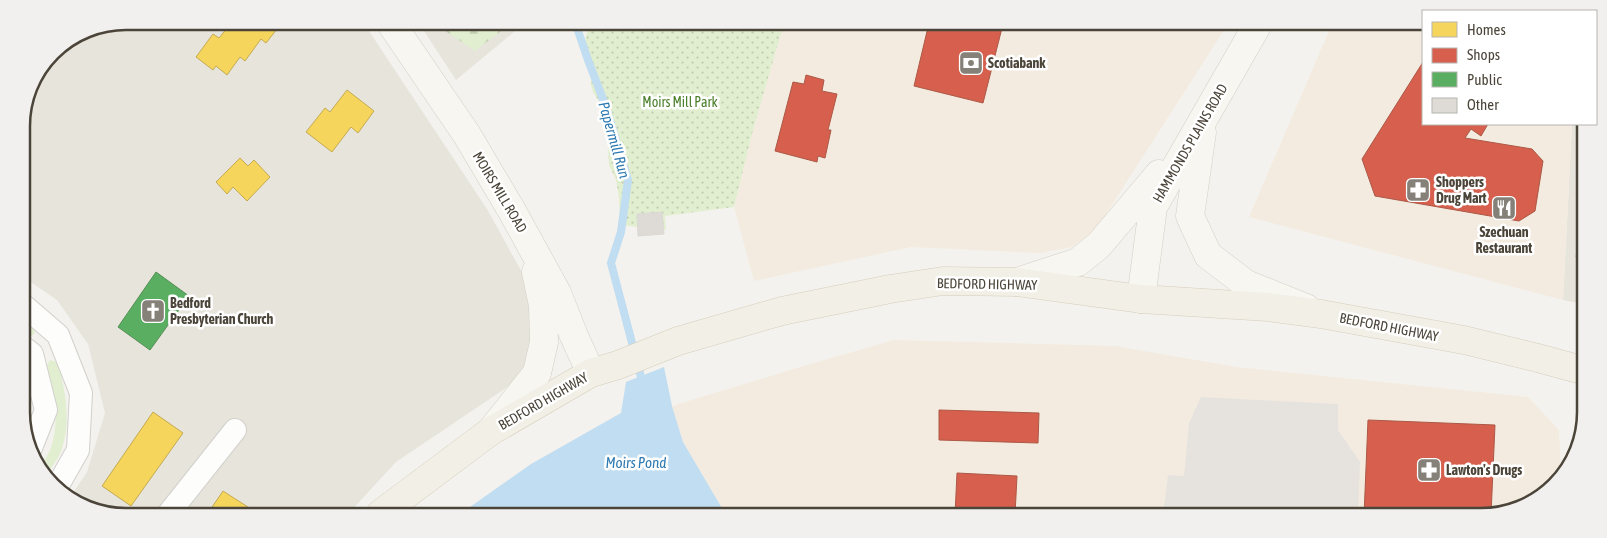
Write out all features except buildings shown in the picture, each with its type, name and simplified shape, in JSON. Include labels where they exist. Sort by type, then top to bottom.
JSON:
[{"type":"main road","name":"MOIRS MILL ROAD","points":[[395,30],[467,136],[529,241],[557,293],[591,373]]},
{"type":"main road","name":"HAMMONDS PLAINS ROAD","points":[[1141,299],[1153,207],[1255,30]]},
{"type":"main road","points":[[1018,282],[1078,262],[1098,244],[1204,118]]},
{"type":"main road","points":[[1204,118],[1190,216],[1208,255],[1246,284],[1321,314]]},
{"type":"main road","points":[[491,431],[537,373],[544,342],[543,305],[529,241]]},
{"type":"main road","name":"BEDFORD HIGHWAY","points":[[388,508],[491,431],[591,373],[678,341],[782,311],[890,289],[943,281],[1018,282],[1141,299],[1268,307],[1321,314],[1464,340],[1534,356],[1577,369]]},
{"type":"street","points":[[30,311],[58,335],[80,393],[78,450],[60,481]]},
{"type":"street","points":[[30,352],[32,354],[46,410],[34,440]]},
{"type":"street","points":[[173,508],[234,430]]},
{"type":"shaded area","points":[[119,30],[368,30],[487,209],[534,294],[533,366],[503,390],[396,462],[354,508],[113,507],[89,501],[74,492],[87,472],[105,413],[88,344],[57,300],[30,281],[30,119],[33,101],[40,83],[50,67],[72,46],[89,37]]},
{"type":"shaded area","points":[[423,30],[516,30],[456,80]]},
{"type":"shaded area","points":[[782,30],[1224,30],[1097,228],[1072,247],[1040,253],[911,247],[754,281],[734,207],[752,134]]},
{"type":"shaded area","points":[[1329,30],[1422,30],[1422,125],[1572,125],[1563,300],[1249,217]]},
{"type":"shaded area","points":[[1572,125],[1577,125],[1577,303],[1563,300]]},
{"type":"shaded area","points":[[894,340],[1115,346],[1236,367],[1528,397],[1559,430],[1561,466],[1535,492],[1512,503],[1488,508],[722,508],[683,442],[672,406]]},
{"type":"shaded area","points":[[1201,397],[1338,404],[1338,430],[1360,462],[1358,508],[1164,508],[1168,475],[1184,476],[1189,423]]},
{"type":"green space","points":[[444,30],[503,30],[475,51]]},
{"type":"green space","name":"Moirs Mill Park","points":[[587,30],[782,30],[752,134],[734,207],[665,216],[666,230],[620,225],[616,180],[609,165],[607,130],[601,104],[594,94],[591,85],[591,72],[585,42]]},
{"type":"green space","points":[[30,324],[35,332],[30,336]]},
{"type":"green space","points":[[50,360],[57,362],[65,396],[67,420],[64,443],[57,460],[50,470],[44,462],[50,450],[56,418],[54,397],[47,365]]},
{"type":"water","name":"Moirs Pond","points":[[664,367],[672,406],[683,442],[722,508],[469,508],[531,464],[621,413],[626,382]]},
{"type":"waterway","name":"Papermill Run","points":[[578,30],[606,107],[628,180],[621,232],[611,263],[641,377]]},
{"type":"place","name":"Scotiabank","points":[[971,63]]},
{"type":"place","name":"Shoppers Drug Mart","points":[[1418,190]]},
{"type":"place","name":"Szechuan Restaurant","points":[[1504,208]]},
{"type":"place","name":"Bedford Presbyterian Church","points":[[153,311]]},
{"type":"place","name":"Lawton's Drugs","points":[[1429,470]]}]
